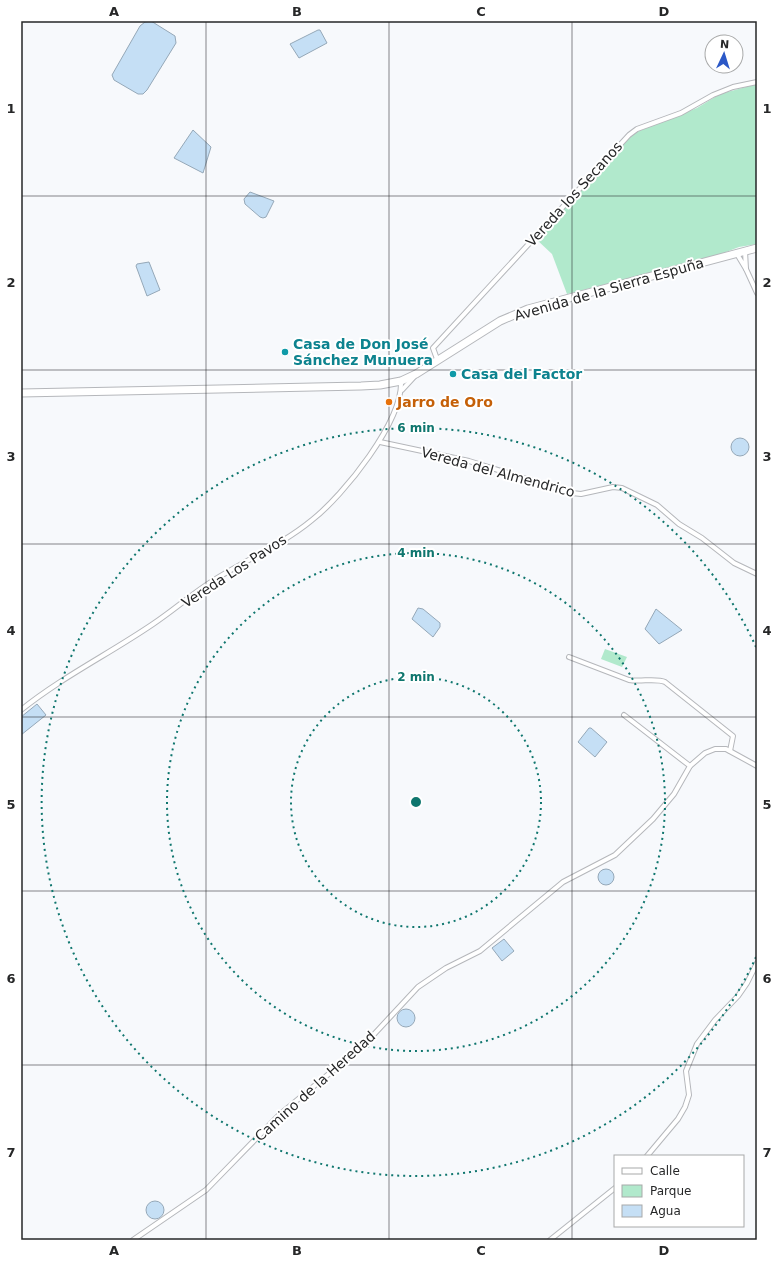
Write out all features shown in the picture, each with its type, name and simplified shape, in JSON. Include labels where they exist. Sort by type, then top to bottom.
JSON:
[{"type":"main road","name":"Avenida de la Sierra Espuña","points":[[737,254],[739,249],[757,247]]},
{"type":"main road","name":"Avenida de la Sierra Espuña","points":[[21,393],[368,385],[393,383],[416,374],[437,359],[500,321],[528,309],[745,252],[757,247]]},
{"type":"street","name":"Vereda los Secanos","points":[[437,359],[434,348],[629,135],[637,129],[681,112],[712,95],[733,87],[757,82]]},
{"type":"street","points":[[745,252],[746,269]]},
{"type":"street","points":[[737,254],[757,293]]},
{"type":"street","points":[[402,390],[416,374]]},
{"type":"street","points":[[401,381],[402,390]]},
{"type":"street","name":"Vereda Los Pavos","points":[[21,710],[42,693],[152,624],[214,580],[313,520],[355,476],[380,442],[402,390]]},
{"type":"street","name":"Vereda del Almendrico","points":[[380,442],[469,461],[572,493],[581,494],[613,487],[622,488],[657,506],[679,524],[702,538],[734,563],[757,574]]},
{"type":"street","points":[[569,657],[629,680],[639,682],[662,680],[734,736],[730,751]]},
{"type":"street","points":[[624,715],[690,766]]},
{"type":"street","name":"Camino de la Heredad","points":[[133,1240],[206,1190],[279,1115],[365,1044],[418,987],[446,968],[486,946],[563,882],[615,855],[665,805],[674,794],[690,766],[710,751],[718,749],[730,751],[757,766]]},
{"type":"street","points":[[648,1155],[678,1119],[685,1107],[689,1095],[686,1071],[697,1044],[715,1020],[738,996],[747,983],[757,962]]},
{"type":"street","points":[[550,1240],[614,1189]]},
{"type":"green space","points":[[757,84],[757,244],[739,247],[713,257],[567,294],[552,254],[536,239],[631,136],[639,131],[697,108],[720,94]]},
{"type":"green space","points":[[605,649],[627,657],[622,667],[601,659]]},
{"type":"water","points":[[151,21],[175,36],[176,43],[147,90],[143,94],[138,94],[114,80],[112,75],[140,26],[145,22]]},
{"type":"water","points":[[320,30],[327,43],[299,58],[290,44]]},
{"type":"water","points":[[193,130],[211,147],[203,173],[174,158]]},
{"type":"water","points":[[250,192],[274,201],[266,217],[260,217],[245,204],[244,199]]},
{"type":"water","points":[[149,262],[160,290],[147,296],[136,266],[137,264]]},
{"type":"water","points":[[740,438],[746,441],[749,447],[746,453],[740,456],[734,453],[731,447],[734,441]]},
{"type":"water","points":[[418,608],[423,609],[440,623],[440,627],[433,637],[412,619]]},
{"type":"water","points":[[656,609],[682,630],[659,644],[645,629]]},
{"type":"water","points":[[37,704],[46,715],[21,735],[21,717]]},
{"type":"water","points":[[589,728],[591,728],[607,742],[595,757],[578,742]]},
{"type":"water","points":[[606,869],[612,871],[614,877],[612,883],[606,885],[600,883],[598,877],[600,871]]},
{"type":"water","points":[[504,939],[514,951],[502,961],[492,948]]},
{"type":"water","points":[[402,1009],[410,1009],[415,1014],[413,1025],[410,1027],[402,1027],[397,1022],[397,1014]]},
{"type":"water","points":[[155,1201],[161,1204],[164,1210],[161,1216],[155,1219],[149,1216],[146,1210],[149,1204]]},
{"type":"place","name":"Casa de Don José Sánchez Munuera","points":[[285,352]]},
{"type":"place","name":"Casa del Factor","points":[[453,374]]},
{"type":"place","name":"Jarro de Oro","points":[[389,402]]}]
